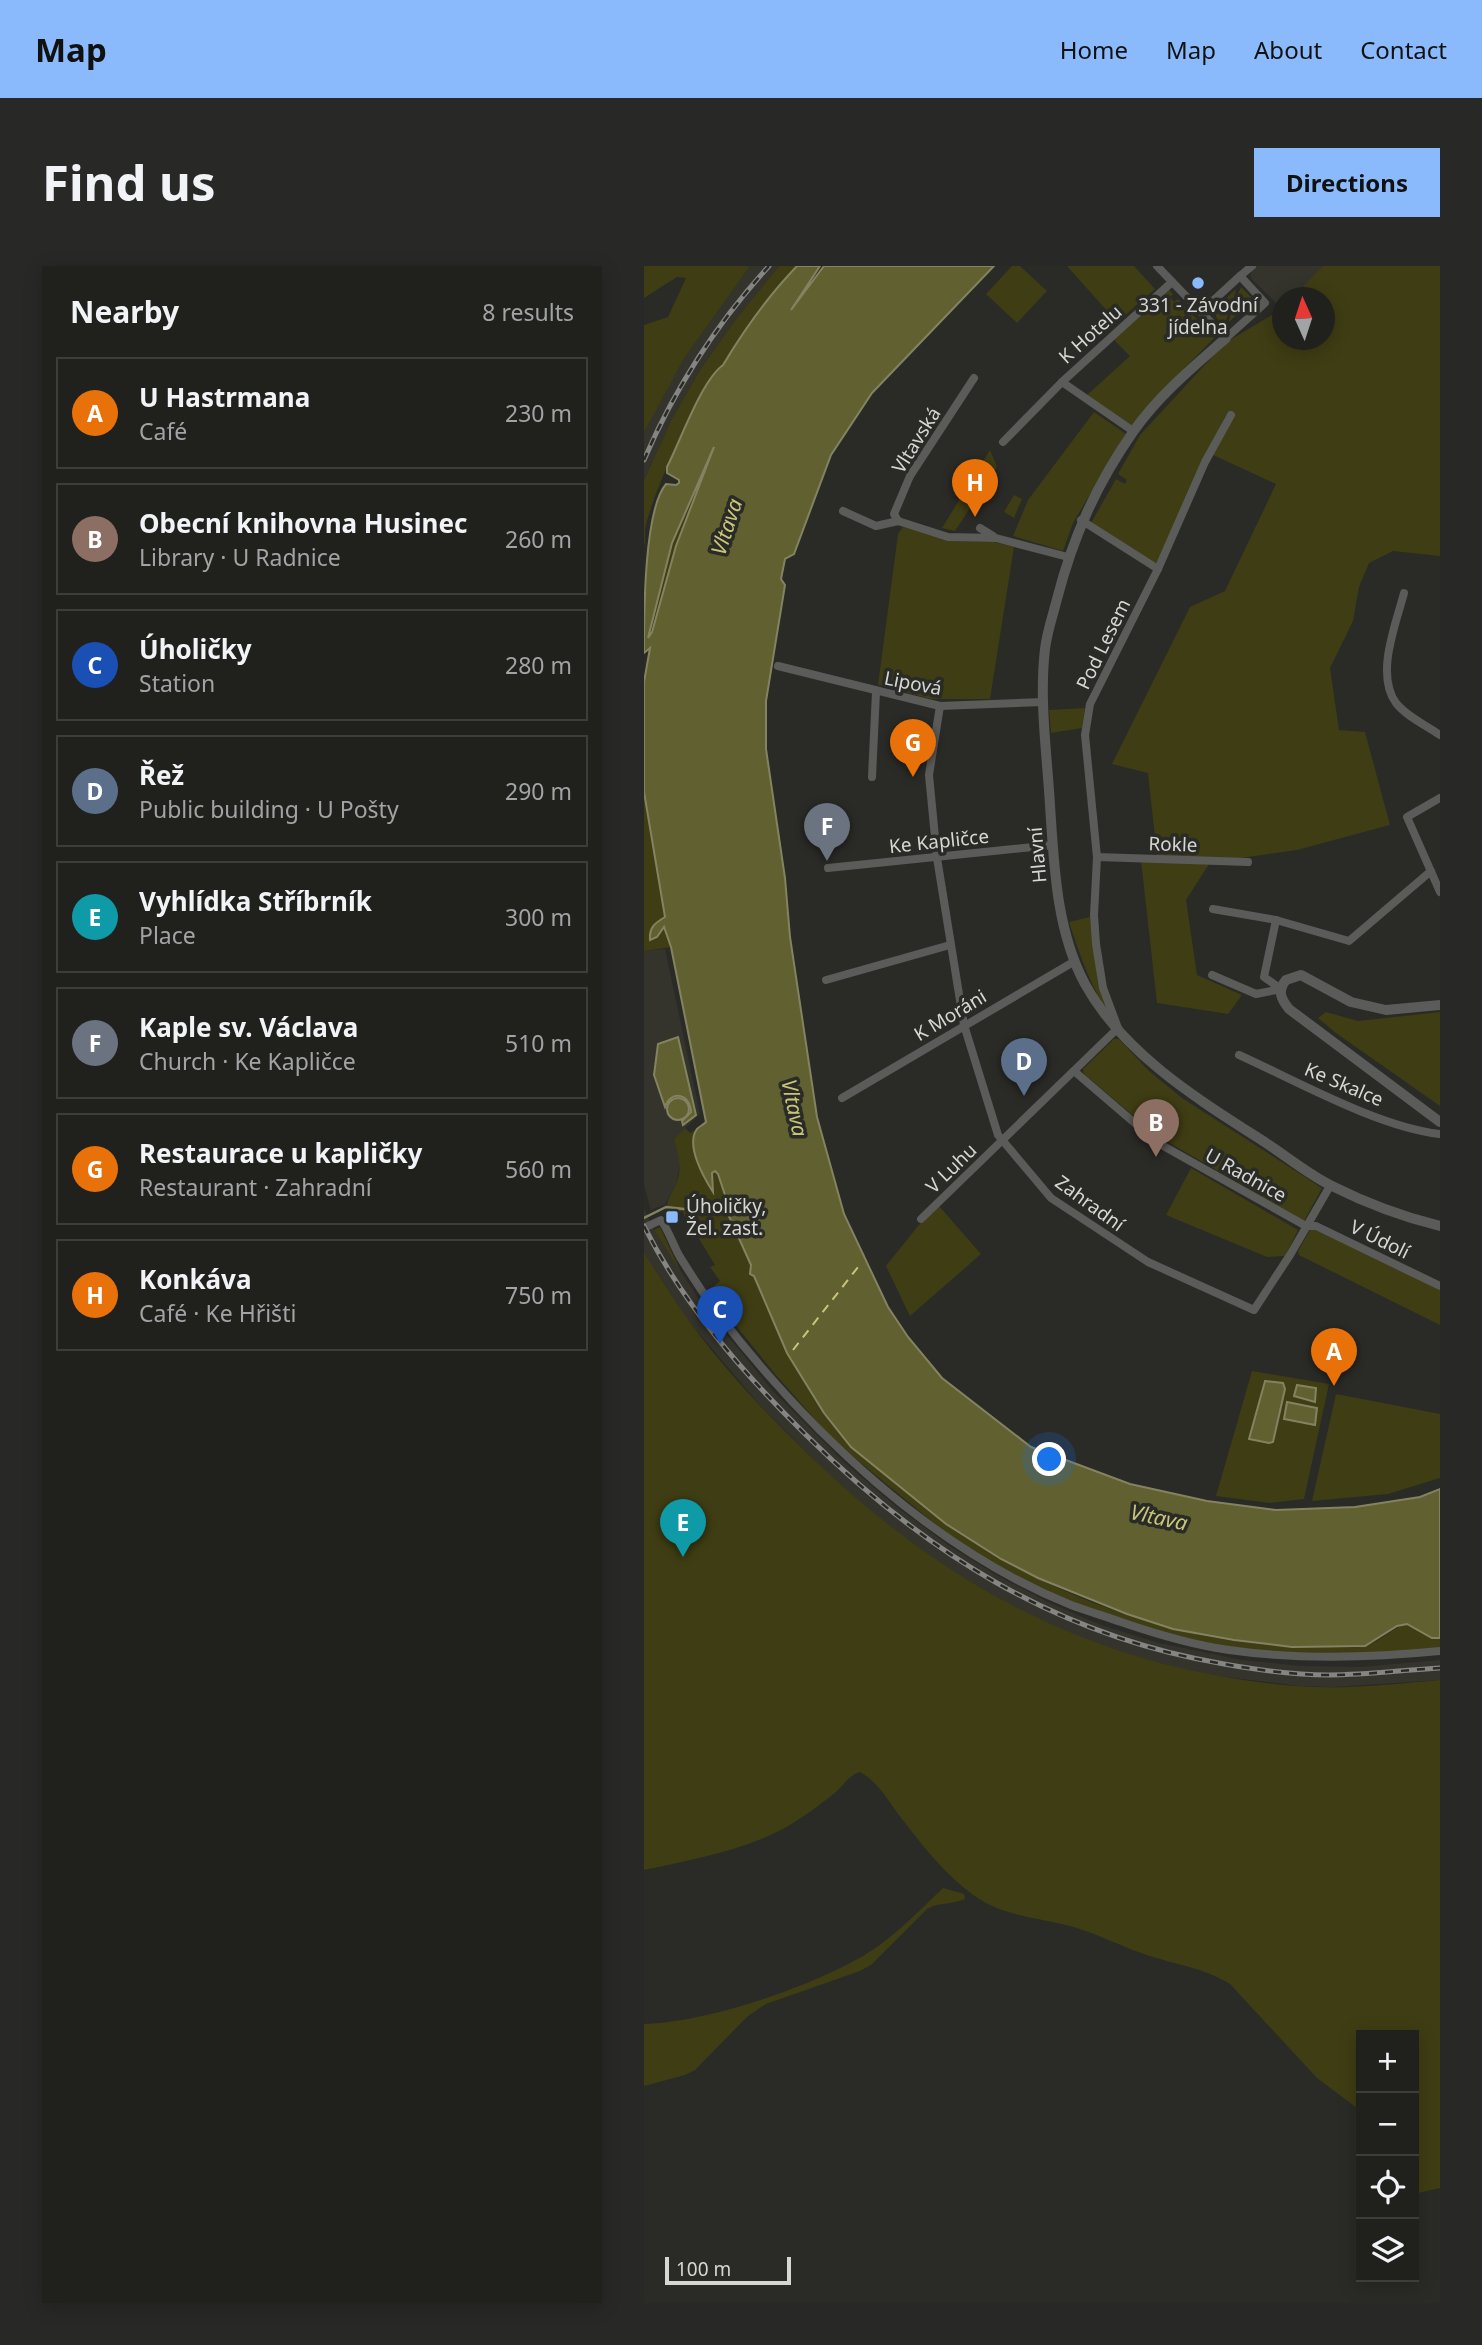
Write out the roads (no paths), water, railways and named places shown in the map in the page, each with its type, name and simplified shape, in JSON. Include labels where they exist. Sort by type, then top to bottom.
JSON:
[{"type":"street","points":[[1157,266],[1226,338]]},
{"type":"street","points":[[1202,312],[1252,266]]},
{"type":"street","name":"Hlavní","points":[[1240,276],[1265,303],[1160,399],[1133,431],[1081,520],[1068,557],[1045,648],[1044,702],[1053,845],[1065,930],[1085,984],[1108,1020],[1189,1094],[1330,1186],[1405,1217],[1440,1226]]},
{"type":"street","name":"K Hotelu","points":[[1003,442],[1062,382],[1172,282]]},
{"type":"street","name":"Vltavská","points":[[898,522],[894,514],[911,476],[974,378]]},
{"type":"street","name":"K Hotelu","points":[[1062,382],[1133,431]]},
{"type":"street","name":"Pod Lesem","points":[[1118,1028],[1103,988],[1096,944],[1094,915],[1097,857],[1085,735],[1090,704],[1158,569],[1205,462],[1231,415]]},
{"type":"street","points":[[843,511],[876,526],[898,522],[948,537],[996,538],[1068,557]]},
{"type":"street","points":[[1081,520],[1158,569]]},
{"type":"street","points":[[980,527],[996,538]]},
{"type":"street","points":[[1404,593],[1386,664],[1391,690],[1396,703],[1440,735]]},
{"type":"street","name":"Lipová","points":[[778,666],[940,706],[1044,702]]},
{"type":"street","points":[[872,777],[876,692]]},
{"type":"street","name":"Zahradní","points":[[940,706],[929,775],[937,858],[964,1025],[994,1128],[1002,1140],[1051,1198],[1148,1262],[1254,1310],[1330,1186]]},
{"type":"street","points":[[1440,798],[1407,817],[1440,892]]},
{"type":"street","name":"Ke Kapličce","points":[[828,868],[1053,845]]},
{"type":"street","name":"Rokle","points":[[1097,857],[1248,862]]},
{"type":"street","points":[[1213,909],[1276,920],[1349,940],[1431,871]]},
{"type":"street","points":[[1276,920],[1264,977],[1281,989]]},
{"type":"street","points":[[825,980],[950,945]]},
{"type":"street","name":"K Moráni","points":[[842,1098],[1075,961]]},
{"type":"street","points":[[1212,975],[1256,994],[1281,989]]},
{"type":"street","points":[[1440,1005],[1386,1010],[1351,1002],[1301,975],[1286,979],[1280,996],[1289,1009],[1440,1122]]},
{"type":"street","name":"V Luhu","points":[[921,1219],[1118,1028]]},
{"type":"street","name":"Ke Skalce","points":[[1239,1055],[1368,1114],[1426,1133],[1440,1134]]},
{"type":"street","name":"U Radnice","points":[[1074,1071],[1158,1143],[1306,1226]]},
{"type":"street","points":[[644,1228],[661,1220],[680,1257],[718,1313],[773,1379],[833,1441],[886,1490],[936,1530],[1031,1586],[1071,1605],[1146,1630],[1227,1650],[1332,1658],[1440,1651]]},
{"type":"street","name":"V Údolí","points":[[1306,1226],[1317,1226],[1440,1286]]},
{"type":"water","name":"Vltava","points":[[797,266],[820,266],[791,310],[824,266],[994,266],[872,393],[831,455],[794,554],[785,559],[781,579],[785,585],[766,701],[766,749],[817,1117],[844,1214],[888,1307],[908,1337],[942,1378],[1031,1447],[1130,1484],[1207,1501],[1276,1510],[1355,1507],[1420,1497],[1440,1489],[1440,1638],[1432,1638],[1407,1624],[1397,1626],[1365,1646],[1292,1647],[1234,1640],[1173,1629],[1127,1614],[1038,1578],[1001,1559],[946,1524],[851,1447],[824,1413],[787,1353],[754,1276],[750,1274],[751,1265],[728,1214],[729,1207],[718,1174],[715,1171],[712,1173],[713,1192],[694,1152],[694,1136],[697,1129],[706,1122],[671,947],[664,927],[657,937],[650,940],[653,926],[665,917],[644,792],[644,682],[650,648],[644,653],[645,589],[653,516],[666,484],[679,483],[679,480],[667,473],[667,467],[699,398],[786,277]],"holes":[[[714,447],[676,546],[648,638],[672,543]]]},
{"type":"water","points":[[678,1037],[696,1115],[683,1125],[682,1121],[691,1112],[690,1106],[684,1098],[676,1096],[671,1098],[665,1107],[654,1075],[658,1044]]},
{"type":"water","points":[[678,1098],[686,1101],[689,1109],[686,1117],[678,1120],[670,1117],[667,1109],[670,1101]]},
{"type":"water","points":[[1265,1381],[1283,1383],[1285,1389],[1273,1442],[1269,1443],[1249,1439]]},
{"type":"water","points":[[1297,1385],[1316,1388],[1315,1402],[1294,1396]]},
{"type":"water","points":[[1287,1402],[1317,1408],[1315,1425],[1284,1419]]},
{"type":"waterway","points":[[644,1218],[666,1207],[729,1214]]},
{"type":"railway","points":[[644,460],[669,408],[698,358],[769,266]]},
{"type":"railway","points":[[644,1226],[696,1310],[737,1362],[782,1411],[850,1477],[897,1516],[996,1583],[1049,1610],[1105,1633],[1163,1651],[1224,1664],[1316,1675],[1440,1668]]},
{"type":"place","name":"331 - Závodní jídelna","points":[[1198,283]]},
{"type":"place","name":"Konkáva","points":[[975,517]]},
{"type":"place","name":"Restaurace u kapličky","points":[[913,777]]},
{"type":"place","name":"Kaple sv. Václava","points":[[827,861]]},
{"type":"place","name":"Řež","points":[[1024,1096]]},
{"type":"place","name":"Obecní knihovna Husinec","points":[[1156,1157]]},
{"type":"place","name":"Úholičky, Žel. zast.","points":[[672,1217]]},
{"type":"place","name":"Úholičky","points":[[720,1344]]},
{"type":"place","name":"U Hastrmana","points":[[1334,1386]]},
{"type":"place","name":"Vyhlídka Stříbrník","points":[[683,1557]]}]
